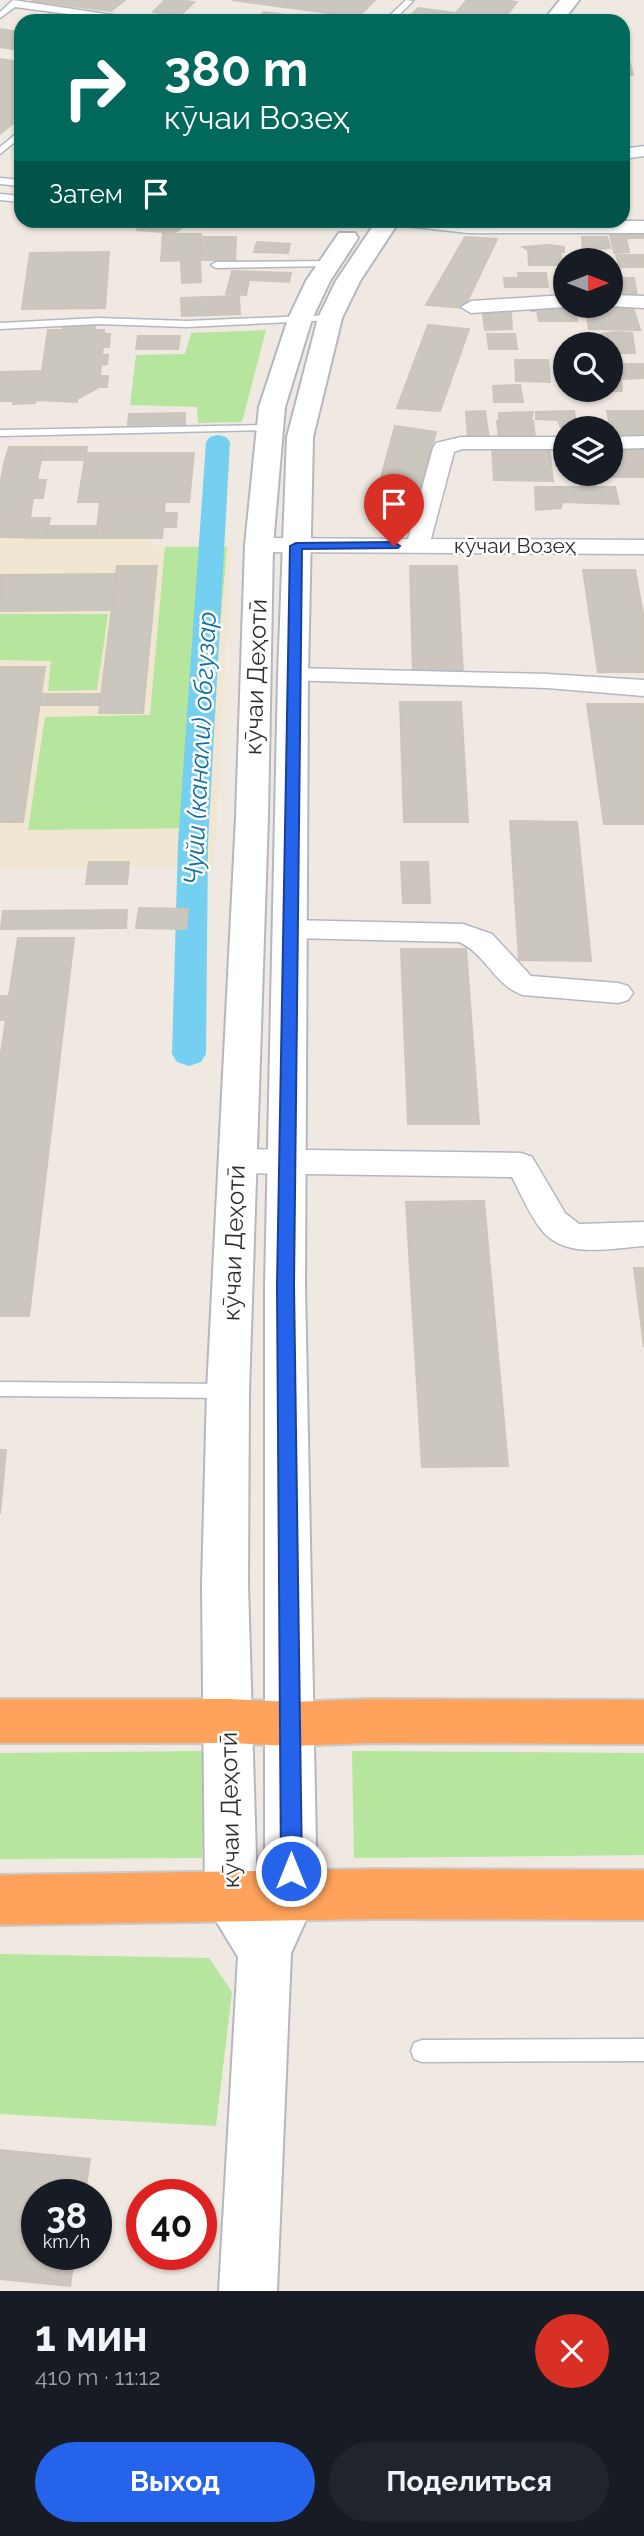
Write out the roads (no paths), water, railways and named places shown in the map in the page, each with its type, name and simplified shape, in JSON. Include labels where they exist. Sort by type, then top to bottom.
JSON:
[{"type":"highway","points":[[0,1721],[639,1724]]},
{"type":"highway","points":[[0,1900],[644,1895]]},
{"type":"street","points":[[546,10],[570,0]]},
{"type":"street","name":"кӯчаи Деҳотӣ","points":[[265,1951],[291,1896],[292,1724],[287,1617],[287,1163],[293,675],[300,437],[315,318],[330,264],[356,228]]},
{"type":"street","name":"кӯчаи Деҳотӣ","points":[[265,1951],[231,1898],[225,1585],[228,1391],[252,817],[259,545],[272,407],[315,318],[348,281],[384,228]]},
{"type":"street","points":[[471,307],[553,301]]},
{"type":"street","points":[[623,302],[643,305]]},
{"type":"street","points":[[623,443],[644,442]]},
{"type":"street","points":[[418,546],[444,449],[461,443],[553,443]]},
{"type":"street","name":"кӯчаи Возеҳ","points":[[259,545],[644,547]]},
{"type":"street","points":[[293,675],[547,681],[644,688]]},
{"type":"street","points":[[290,929],[463,933],[482,941],[523,985],[618,993]]},
{"type":"street","points":[[238,1161],[521,1165],[553,1222],[572,1237],[644,1234]]},
{"type":"street","points":[[248,2291],[265,1951]]},
{"type":"lane","points":[[395,14],[409,1]]},
{"type":"lane","points":[[0,16],[16,2],[94,14]]},
{"type":"lane","points":[[0,152],[14,139]]},
{"type":"lane","points":[[216,265],[330,264]]},
{"type":"lane","points":[[0,326],[98,321],[197,324],[315,318]]},
{"type":"lane","points":[[0,433],[269,428]]},
{"type":"lane","points":[[0,1389],[228,1391]]},
{"type":"lane","points":[[422,2051],[644,2050]]},
{"type":"waterway","name":"Чуйи (канали) обгузар","points":[[189,1054],[193,843],[218,442]]}]
